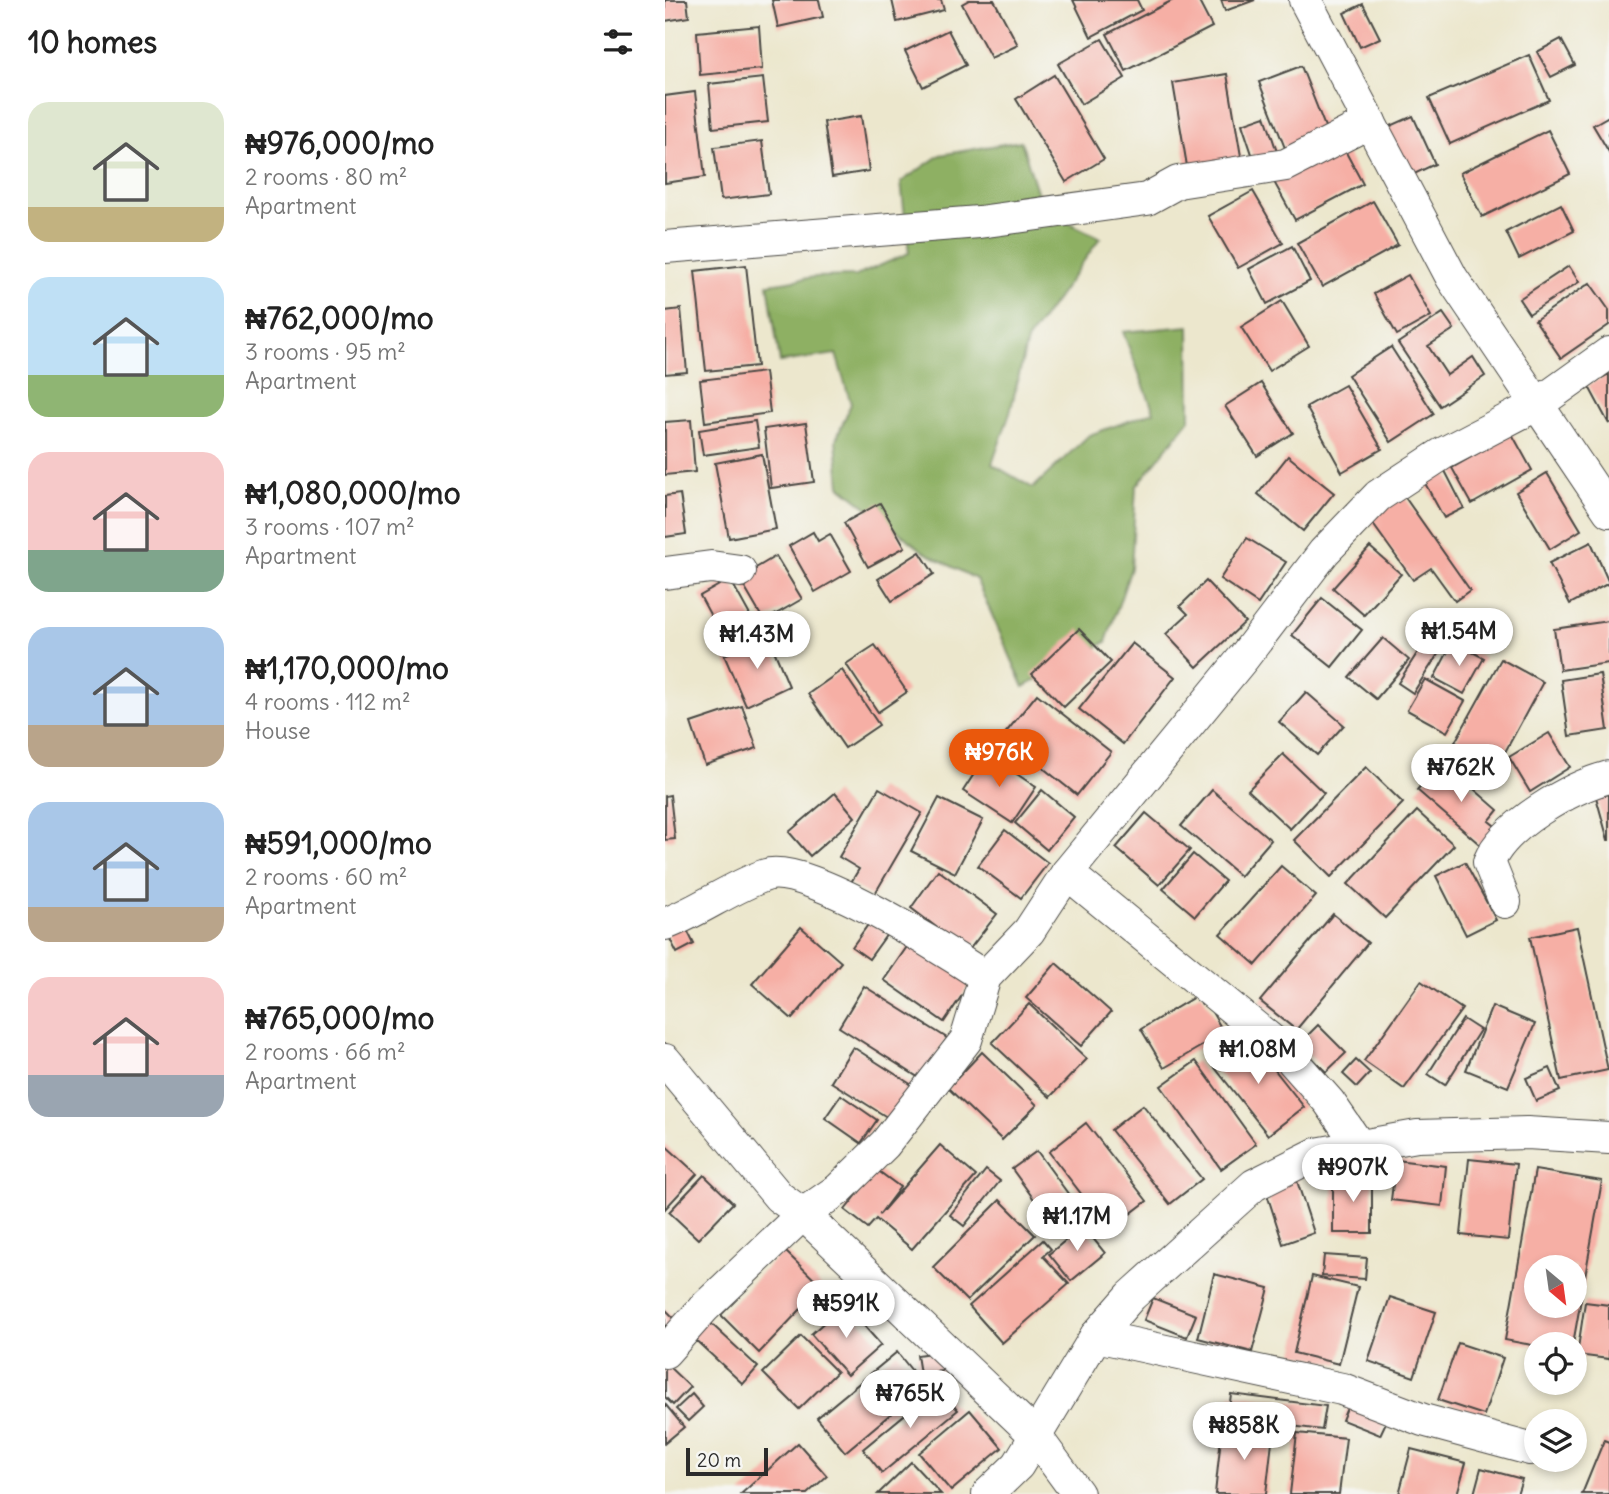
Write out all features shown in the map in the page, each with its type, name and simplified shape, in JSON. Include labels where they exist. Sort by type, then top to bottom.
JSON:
[{"type":"street","points":[[1304,0],[1452,278],[1609,511]]},
{"type":"street","points":[[665,247],[979,222],[1147,199],[1178,182],[1286,165],[1370,122]]},
{"type":"street","points":[[665,1352],[704,1308],[803,1214],[839,1189],[885,1144],[966,1040],[985,977],[1029,931],[1066,873],[1236,667],[1324,552],[1378,496],[1442,454],[1538,404],[1609,353]]},
{"type":"street","points":[[665,573],[711,567],[740,571]]},
{"type":"street","points":[[1505,902],[1489,862],[1503,839],[1559,799],[1590,782],[1609,777]]},
{"type":"street","points":[[1066,873],[1282,1049],[1329,1102],[1360,1146]]},
{"type":"street","points":[[665,924],[766,875],[790,874],[865,906],[917,933],[985,977]]},
{"type":"street","points":[[665,1060],[779,1197],[803,1214],[1034,1434],[1069,1485]]},
{"type":"street","points":[[988,1494],[1018,1465],[1034,1434],[1096,1336],[1131,1296],[1254,1185],[1316,1154],[1417,1136],[1474,1133],[1609,1138]]},
{"type":"street","points":[[1096,1336],[1342,1389],[1423,1420],[1524,1447]]},
{"type":"street","points":[[1018,1465],[1037,1476],[1069,1485]]},
{"type":"green space","points":[[1021,141],[1043,210],[1100,238],[1027,341],[1010,413],[992,464],[1033,488],[1089,435],[1154,412],[1123,332],[1189,326],[1190,419],[1136,487],[1131,568],[1106,642],[1024,687],[976,579],[924,552],[840,486],[836,440],[851,404],[836,354],[780,362],[768,284],[815,277],[856,276],[909,253],[901,182],[940,155]]},
{"type":"building","points":[[665,0],[687,0],[689,17],[665,21]]},
{"type":"building","points":[[772,0],[819,0],[823,17],[778,27]]},
{"type":"building","points":[[892,0],[941,0],[944,10],[897,22]]},
{"type":"building","points":[[969,0],[994,0],[1018,45],[991,58],[962,4]]},
{"type":"building","points":[[1073,0],[1137,0],[1142,10],[1091,37]]},
{"type":"building","points":[[1173,0],[1198,0],[1212,27],[1126,71],[1107,34]]},
{"type":"building","points":[[1221,0],[1255,0],[1225,11]]},
{"type":"building","points":[[1363,4],[1380,38],[1360,47],[1344,13]]},
{"type":"building","points":[[759,26],[762,69],[700,75],[697,32]]},
{"type":"building","points":[[948,30],[966,65],[923,87],[905,51]]},
{"type":"building","points":[[1102,39],[1125,78],[1081,104],[1058,64]]},
{"type":"building","points":[[1561,39],[1575,65],[1551,77],[1537,52]]},
{"type":"building","points":[[1529,55],[1549,100],[1450,144],[1429,98]]},
{"type":"building","points":[[1301,66],[1327,132],[1285,148],[1259,82]]},
{"type":"building","points":[[1227,74],[1242,162],[1188,172],[1173,83]]},
{"type":"building","points":[[1054,75],[1104,159],[1066,182],[1016,99]]},
{"type":"building","points":[[763,78],[768,122],[713,128],[709,84]]},
{"type":"building","points":[[695,92],[705,177],[665,183],[665,96]]},
{"type":"building","points":[[861,116],[869,171],[832,177],[824,122]]},
{"type":"building","points":[[1265,116],[1278,155],[1255,163],[1242,124]]},
{"type":"building","points":[[1413,116],[1435,164],[1406,178],[1384,129]]},
{"type":"building","points":[[1609,116],[1609,152],[1593,125]]},
{"type":"building","points":[[1548,130],[1570,174],[1482,217],[1460,173]]},
{"type":"building","points":[[762,141],[769,194],[721,200],[714,147]]},
{"type":"building","points":[[1342,145],[1363,184],[1295,220],[1274,182]]},
{"type":"building","points":[[1253,191],[1283,243],[1238,268],[1208,216]]},
{"type":"building","points":[[1373,201],[1398,245],[1322,287],[1297,243]]},
{"type":"building","points":[[1561,204],[1574,231],[1519,259],[1506,232]]},
{"type":"building","points":[[1292,246],[1310,281],[1267,304],[1249,269]]},
{"type":"building","points":[[746,265],[757,366],[706,371],[695,271]]},
{"type":"building","points":[[1569,266],[1579,282],[1529,314],[1519,299]]},
{"type":"building","points":[[1408,275],[1431,316],[1397,335],[1374,294]]},
{"type":"building","points":[[1590,283],[1609,310],[1609,325],[1561,358],[1535,320]]},
{"type":"building","points":[[1282,301],[1309,346],[1269,371],[1241,327]]},
{"type":"building","points":[[681,309],[687,372],[665,374],[665,311]]},
{"type":"building","points":[[1443,313],[1454,329],[1428,346],[1447,375],[1473,357],[1485,376],[1440,406],[1398,343]]},
{"type":"building","points":[[1391,347],[1434,414],[1391,442],[1348,375]]},
{"type":"building","points":[[765,372],[770,413],[705,422],[700,380]]},
{"type":"building","points":[[1609,374],[1609,424],[1588,385]]},
{"type":"building","points":[[1261,383],[1293,433],[1257,456],[1225,406]]},
{"type":"building","points":[[1345,385],[1382,449],[1342,472],[1306,407]]},
{"type":"building","points":[[691,420],[695,472],[665,475],[665,422]]},
{"type":"building","points":[[755,421],[759,447],[703,455],[699,430]]},
{"type":"building","points":[[806,423],[814,482],[771,488],[764,429]]},
{"type":"building","points":[[1512,434],[1532,470],[1472,504],[1452,468]]},
{"type":"building","points":[[762,454],[776,529],[729,538],[715,463]]},
{"type":"building","points":[[1288,456],[1334,493],[1303,531],[1258,494]]},
{"type":"building","points":[[1442,465],[1464,508],[1444,518],[1421,476]]},
{"type":"building","points":[[1547,473],[1581,530],[1550,549],[1516,492]]},
{"type":"building","points":[[680,494],[686,534],[665,537],[665,496]]},
{"type":"building","points":[[1404,496],[1470,590],[1455,601],[1431,568],[1413,580],[1370,520]]},
{"type":"building","points":[[880,503],[905,547],[868,567],[844,523]]},
{"type":"building","points":[[813,532],[818,541],[830,534],[851,571],[815,592],[789,546]]},
{"type":"building","points":[[1247,538],[1286,562],[1258,604],[1220,579]]},
{"type":"building","points":[[1591,542],[1609,583],[1570,604],[1549,563]]},
{"type":"building","points":[[1370,547],[1401,574],[1364,615],[1333,588]]},
{"type":"building","points":[[920,552],[934,574],[892,601],[878,579]]},
{"type":"building","points":[[776,556],[802,599],[764,621],[739,578]]},
{"type":"building","points":[[730,579],[757,628],[726,644],[700,596]]},
{"type":"building","points":[[1206,581],[1245,622],[1197,667],[1166,634],[1188,614],[1180,606]]},
{"type":"building","points":[[1322,598],[1362,630],[1332,667],[1292,635]]},
{"type":"building","points":[[1609,621],[1609,663],[1560,670],[1554,629]]},
{"type":"building","points":[[1434,627],[1449,637],[1413,693],[1398,683]]},
{"type":"building","points":[[1079,629],[1111,662],[1064,707],[1032,674]]},
{"type":"building","points":[[768,636],[789,686],[746,706],[724,655]]},
{"type":"building","points":[[1383,638],[1409,660],[1376,699],[1349,677]]},
{"type":"building","points":[[1453,642],[1484,658],[1464,694],[1434,678]]},
{"type":"building","points":[[1132,643],[1175,677],[1123,744],[1079,709]]},
{"type":"building","points":[[875,645],[907,692],[878,712],[846,664]]},
{"type":"building","points":[[1501,659],[1543,682],[1498,765],[1455,742]]},
{"type":"building","points":[[842,670],[879,725],[845,748],[808,694]]},
{"type":"building","points":[[1600,674],[1608,730],[1569,736],[1561,680]]},
{"type":"building","points":[[1425,679],[1465,701],[1447,732],[1407,710]]},
{"type":"building","points":[[1306,692],[1344,725],[1317,755],[1279,722]]},
{"type":"building","points":[[1037,694],[1111,752],[1077,795],[1003,736]]},
{"type":"building","points":[[742,706],[757,748],[705,765],[691,723]]},
{"type":"building","points":[[1549,733],[1570,767],[1530,792],[1509,757]]},
{"type":"building","points":[[987,754],[1036,787],[1012,823],[963,791]]},
{"type":"building","points":[[1283,754],[1324,793],[1290,829],[1248,790]]},
{"type":"building","points":[[1442,761],[1498,810],[1489,821],[1500,830],[1485,849],[1417,790]]},
{"type":"building","points":[[1366,767],[1403,803],[1331,877],[1294,840]]},
{"type":"building","points":[[879,788],[922,813],[873,897],[850,884],[859,869],[839,857]]},
{"type":"building","points":[[1042,790],[1074,817],[1047,850],[1015,823]]},
{"type":"building","points":[[1212,790],[1271,840],[1240,876],[1181,826]]},
{"type":"building","points":[[835,793],[855,817],[810,856],[789,832]]},
{"type":"building","points":[[1609,794],[1609,840],[1608,840],[1596,797]]},
{"type":"building","points":[[670,795],[675,839],[665,840],[665,796]]},
{"type":"building","points":[[939,798],[983,820],[955,873],[911,851]]},
{"type":"building","points":[[1417,811],[1454,845],[1385,918],[1348,884]]},
{"type":"building","points":[[1146,813],[1190,850],[1159,885],[1116,848]]},
{"type":"building","points":[[1005,830],[1048,863],[1021,898],[978,866]]},
{"type":"building","points":[[1193,854],[1225,881],[1195,916],[1163,889]]},
{"type":"building","points":[[1465,862],[1496,920],[1466,935],[1436,876]]},
{"type":"building","points":[[1281,866],[1316,896],[1256,965],[1220,934]]},
{"type":"building","points":[[938,870],[997,914],[968,951],[911,908]]},
{"type":"building","points":[[1333,914],[1368,943],[1296,1030],[1260,1001]]},
{"type":"building","points":[[870,922],[887,934],[869,959],[852,947]]},
{"type":"building","points":[[684,924],[694,944],[677,953],[667,933]]},
{"type":"building","points":[[801,927],[841,962],[792,1019],[752,984]]},
{"type":"building","points":[[1577,927],[1608,1070],[1561,1080],[1530,937]]},
{"type":"building","points":[[911,941],[971,982],[944,1022],[884,980]]},
{"type":"building","points":[[1056,963],[1111,1012],[1081,1046],[1026,998]]},
{"type":"building","points":[[1421,981],[1462,1009],[1404,1089],[1364,1061]]},
{"type":"building","points":[[864,986],[947,1038],[921,1079],[839,1027]]},
{"type":"building","points":[[1201,993],[1224,1033],[1164,1068],[1141,1029]]},
{"type":"building","points":[[1029,1004],[1087,1059],[1050,1097],[992,1043]]},
{"type":"building","points":[[1492,1006],[1535,1024],[1508,1087],[1466,1070]]},
{"type":"building","points":[[1463,1019],[1480,1030],[1445,1085],[1428,1074]]},
{"type":"building","points":[[1318,1025],[1346,1053],[1326,1072],[1299,1044]]},
{"type":"building","points":[[1248,1036],[1304,1107],[1268,1135],[1212,1064]]},
{"type":"building","points":[[853,1047],[912,1085],[890,1119],[831,1082]]},
{"type":"building","points":[[982,1052],[1037,1105],[1002,1140],[948,1088]]},
{"type":"building","points":[[1356,1060],[1370,1073],[1357,1087],[1343,1074]]},
{"type":"building","points":[[1196,1061],[1256,1144],[1221,1169],[1161,1086]]},
{"type":"building","points":[[1550,1068],[1560,1091],[1536,1101],[1526,1078]]},
{"type":"building","points":[[841,1095],[877,1120],[861,1143],[825,1118]]},
{"type":"building","points":[[1143,1105],[1202,1179],[1170,1204],[1111,1130]]},
{"type":"building","points":[[1086,1123],[1147,1201],[1109,1230],[1049,1152]]},
{"type":"building","points":[[665,1145],[697,1174],[665,1209]]},
{"type":"building","points":[[940,1145],[976,1176],[912,1249],[876,1219],[868,1228],[845,1210],[877,1170],[900,1187],[879,1215]]},
{"type":"building","points":[[1037,1151],[1069,1195],[1044,1213],[1012,1169]]},
{"type":"building","points":[[1469,1159],[1516,1164],[1508,1240],[1461,1235]]},
{"type":"building","points":[[1396,1160],[1446,1166],[1442,1206],[1391,1200]]},
{"type":"building","points":[[986,1170],[1000,1181],[964,1226],[950,1215]]},
{"type":"building","points":[[1535,1170],[1602,1181],[1587,1265],[1587,1255],[1524,1255],[1524,1318],[1578,1318],[1575,1332],[1524,1332],[1524,1344],[1505,1340]]},
{"type":"building","points":[[1333,1174],[1372,1174],[1372,1233],[1333,1233]]},
{"type":"building","points":[[704,1175],[733,1203],[698,1239],[669,1212]]},
{"type":"building","points":[[1296,1178],[1314,1233],[1283,1244],[1265,1188]]},
{"type":"building","points":[[1000,1200],[1035,1235],[967,1301],[933,1267]]},
{"type":"building","points":[[1083,1226],[1105,1253],[1071,1281],[1049,1254]]},
{"type":"building","points":[[1043,1240],[1051,1249],[1043,1256],[1069,1284],[1002,1343],[969,1306]]},
{"type":"building","points":[[784,1250],[822,1287],[759,1353],[721,1315]]},
{"type":"building","points":[[1324,1255],[1367,1258],[1365,1279],[1322,1276]]},
{"type":"building","points":[[1214,1274],[1269,1288],[1252,1352],[1198,1338]]},
{"type":"building","points":[[1312,1276],[1358,1287],[1339,1364],[1294,1353]]},
{"type":"building","points":[[1390,1297],[1436,1312],[1414,1377],[1368,1361]]},
{"type":"building","points":[[1153,1298],[1196,1315],[1187,1337],[1144,1320]]},
{"type":"building","points":[[1587,1302],[1609,1305],[1609,1359],[1587,1356],[1587,1332],[1580,1332],[1583,1318],[1587,1318]]},
{"type":"building","points":[[845,1304],[881,1345],[847,1375],[811,1334]]},
{"type":"building","points":[[665,1309],[677,1321],[665,1333]]},
{"type":"building","points":[[705,1318],[758,1367],[743,1384],[690,1335]]},
{"type":"building","points":[[801,1336],[837,1372],[799,1409],[763,1373]]},
{"type":"building","points":[[1458,1343],[1503,1358],[1484,1415],[1438,1400]]},
{"type":"building","points":[[897,1352],[924,1386],[845,1452],[817,1418]]},
{"type":"building","points":[[939,1352],[942,1371],[920,1374],[917,1355]]},
{"type":"building","points":[[665,1363],[690,1387],[673,1405],[665,1397]]},
{"type":"building","points":[[938,1387],[958,1410],[882,1473],[863,1449]]},
{"type":"building","points":[[692,1394],[703,1407],[688,1421],[676,1409]]},
{"type":"building","points":[[1231,1394],[1326,1406],[1322,1430],[1228,1418]]},
{"type":"building","points":[[1349,1403],[1388,1418],[1380,1435],[1342,1420]]},
{"type":"building","points":[[665,1404],[684,1427],[665,1443]]},
{"type":"building","points":[[970,1410],[1002,1448],[951,1491],[919,1453]]},
{"type":"building","points":[[1222,1428],[1273,1433],[1266,1494],[1215,1494]]},
{"type":"building","points":[[1297,1433],[1346,1438],[1339,1494],[1290,1494]]},
{"type":"building","points":[[1604,1440],[1609,1442],[1609,1494],[1582,1494]]},
{"type":"building","points":[[798,1443],[827,1476],[807,1494],[741,1494]]},
{"type":"building","points":[[1411,1449],[1466,1463],[1457,1494],[1399,1494]]},
{"type":"building","points":[[911,1462],[941,1494],[878,1494]]},
{"type":"building","points":[[1481,1468],[1522,1479],[1517,1494],[1474,1494]]}]
